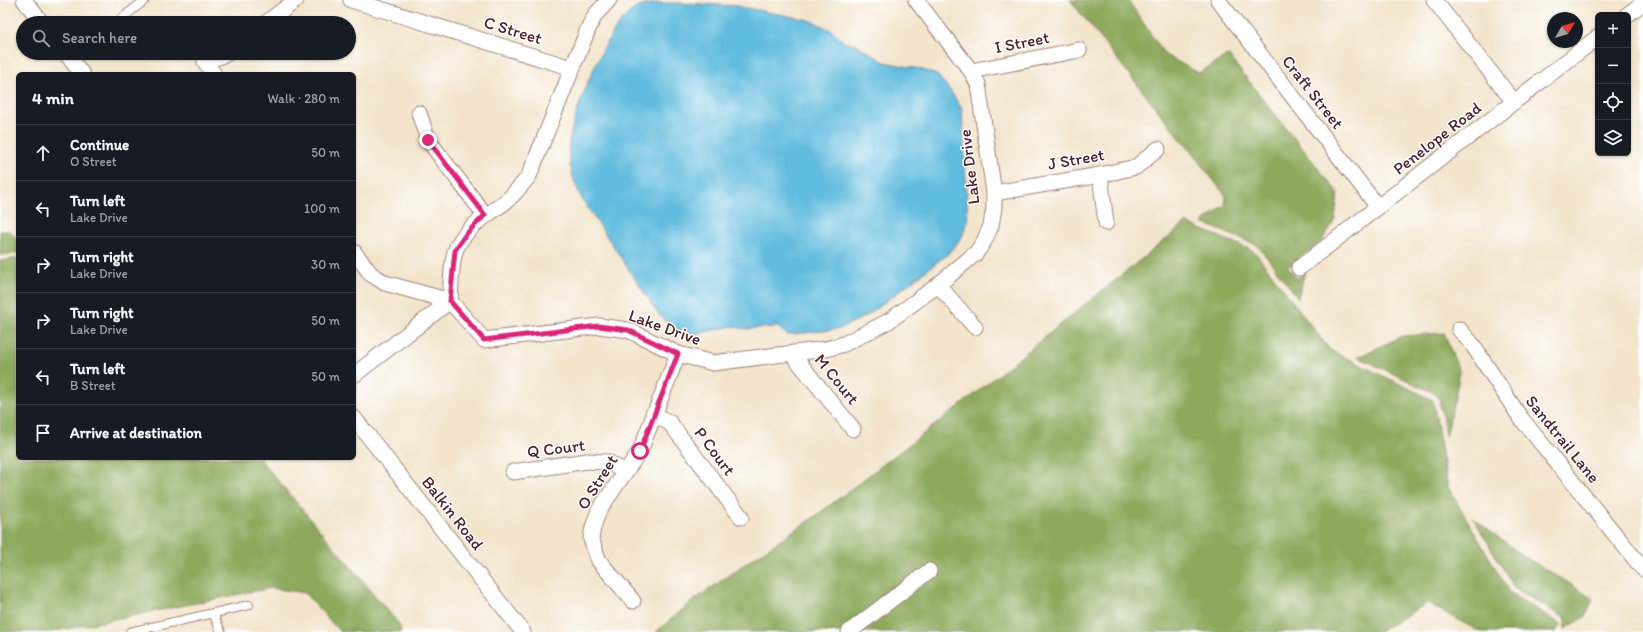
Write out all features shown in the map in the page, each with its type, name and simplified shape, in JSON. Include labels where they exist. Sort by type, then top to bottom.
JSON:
[{"type":"street","points":[[24,0],[37,16]]},
{"type":"street","points":[[275,16],[296,0]]},
{"type":"street","name":"C Street","points":[[351,0],[572,68]]},
{"type":"street","points":[[356,373],[450,301],[455,250],[466,234],[485,215],[509,198],[529,176],[589,27],[596,15],[609,0]]},
{"type":"street","name":"Lake Drive","points":[[450,301],[484,340],[599,326],[628,330],[678,354],[713,363],[792,354],[844,344],[890,321],[938,285],[976,253],[984,243],[991,226],[994,207],[994,193],[978,84],[971,71],[916,0]]},
{"type":"street","name":"Craft Street","points":[[1218,0],[1378,207]]},
{"type":"street","points":[[1434,0],[1514,102]]},
{"type":"street","points":[[1631,12],[1643,3]]},
{"type":"street","name":"Penelope Road","points":[[1299,268],[1595,39]]},
{"type":"street","name":"I Street","points":[[971,71],[1080,50]]},
{"type":"street","points":[[75,60],[81,72]]},
{"type":"street","points":[[210,60],[205,62],[212,72]]},
{"type":"street","points":[[419,113],[428,140],[485,215]]},
{"type":"street","name":"J Street","points":[[994,193],[1100,175],[1136,167],[1158,149]]},
{"type":"street","points":[[1100,175],[1106,223]]},
{"type":"street","points":[[356,255],[371,274],[385,283],[450,301]]},
{"type":"street","points":[[938,285],[975,328]]},
{"type":"street","name":"Sandtrail Lane","points":[[1459,329],[1472,344],[1520,417],[1643,569]]},
{"type":"street","name":"O Street","points":[[633,601],[599,561],[591,538],[592,526],[599,510],[640,451],[653,414],[678,354]]},
{"type":"street","name":"M Court","points":[[792,354],[852,429]]},
{"type":"street","name":"P Court","points":[[653,414],[670,423],[740,517]]},
{"type":"street","name":"Balkin Road","points":[[356,421],[523,632]]},
{"type":"street","name":"Q Court","points":[[513,472],[586,461],[608,462],[625,472]]},
{"type":"street","points":[[849,632],[929,571]]},
{"type":"lane","points":[[125,16],[145,0]]},
{"type":"lane","points":[[130,632],[249,605]]},
{"type":"lane","points":[[214,613],[221,632]]},
{"type":"green space","points":[[1070,0],[1128,0],[1165,55],[1199,73],[1228,55],[1338,193],[1335,220],[1322,241],[1288,267],[1297,278],[1305,272],[1298,298],[1257,245],[1202,223],[1225,205],[1226,196]]},
{"type":"green space","points":[[1186,223],[1254,251],[1330,350],[1433,400],[1448,487],[1510,593],[1561,624],[1555,632],[1480,632],[1427,603],[1379,632],[656,632],[690,603],[817,515],[962,404]]},
{"type":"green space","points":[[0,231],[10,231],[16,238],[16,253],[0,255]]},
{"type":"green space","points":[[16,258],[16,460],[261,460],[399,624],[401,632],[340,632],[305,593],[271,588],[51,632],[0,632],[0,261]]},
{"type":"green space","points":[[1444,333],[1460,373],[1446,438],[1439,398],[1436,394],[1358,357],[1402,336]]},
{"type":"green space","points":[[1473,518],[1523,556],[1593,599],[1586,616],[1565,629],[1565,618],[1515,589]]},
{"type":"water","points":[[677,3],[737,6],[810,20],[833,31],[845,43],[856,44],[884,62],[920,69],[937,75],[950,90],[962,109],[968,219],[962,237],[949,253],[868,315],[839,329],[787,335],[778,327],[744,329],[733,326],[690,335],[675,329],[659,315],[582,199],[572,173],[569,158],[569,144],[584,92],[592,72],[612,34],[623,20],[638,7],[654,4]]},
{"type":"route","points":[[428,140],[485,215],[466,234],[455,250],[450,301],[484,340],[599,326],[628,330],[678,354],[653,414],[640,451]]}]
